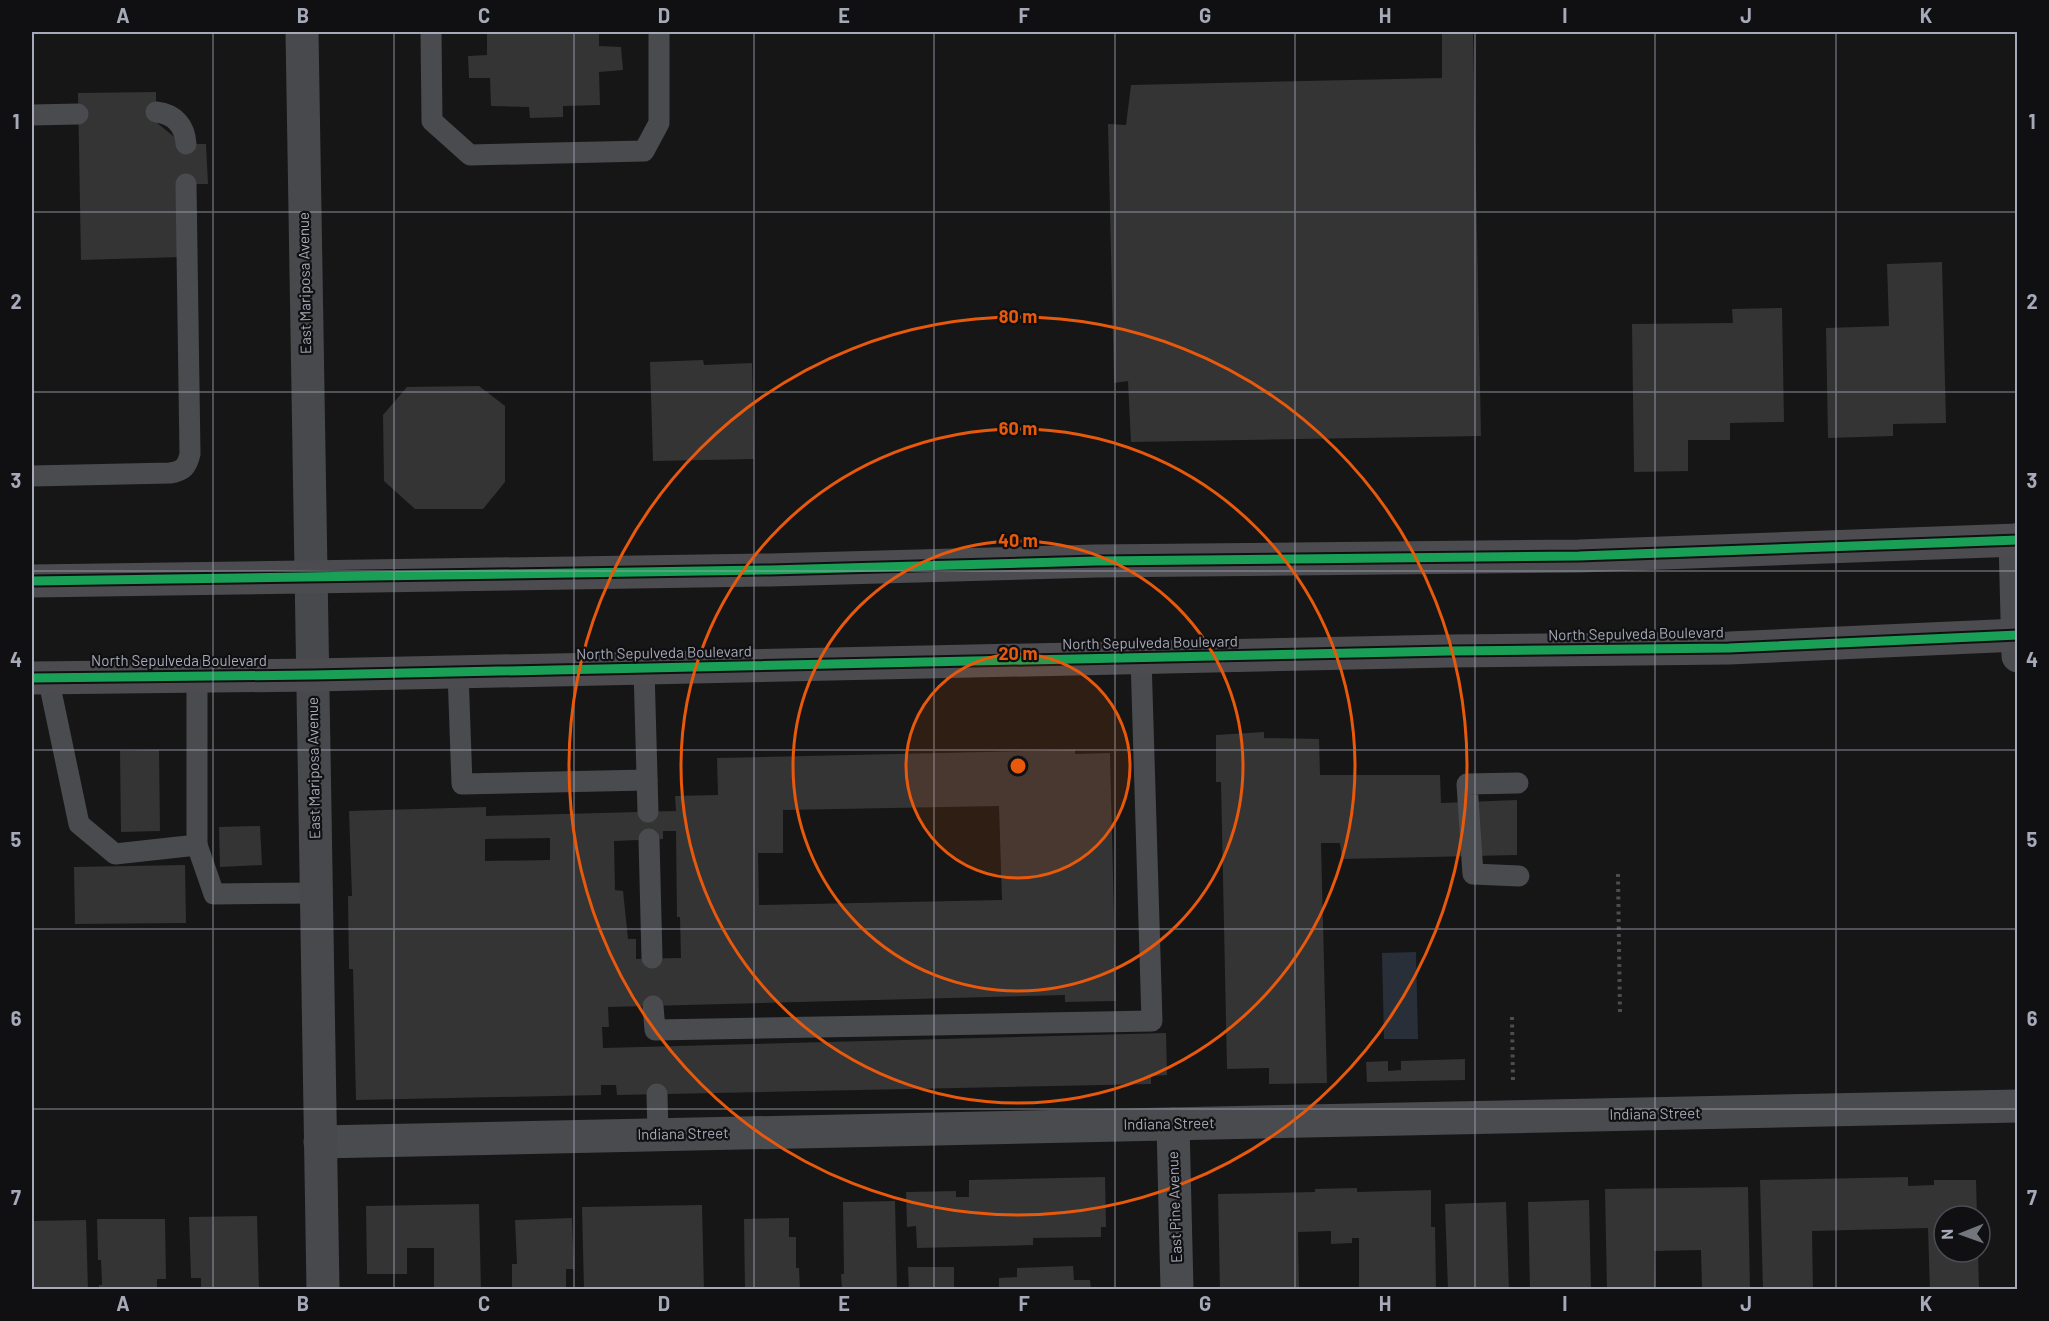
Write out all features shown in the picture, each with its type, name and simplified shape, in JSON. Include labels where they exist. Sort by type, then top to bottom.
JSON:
[{"type":"highway","points":[[32,581],[770,570],[1096,561],[1579,556],[2016,540]]},
{"type":"highway","name":"North Sepulveda Boulevard","points":[[40,677],[313,675],[1449,651],[1729,648],[2017,635]]},
{"type":"street","name":"East Mariposa Avenue","points":[[302,32],[309,576],[313,675],[323,1290]]},
{"type":"street","points":[[2016,540],[2018,656]]},
{"type":"street","name":"Indiana Street","points":[[320,1142],[2018,1106]]},
{"type":"street","name":"East Pine Avenue","points":[[1173,1124],[1178,1290]]},
{"type":"lane","points":[[431,32],[432,121],[470,155],[644,151],[659,123],[659,32]]},
{"type":"lane","points":[[156,112],[180,122],[186,133],[186,144]]},
{"type":"lane","points":[[32,115],[78,114]]},
{"type":"lane","points":[[32,476],[170,473],[181,472],[188,465],[190,454],[186,184]]},
{"type":"lane","points":[[653,1005],[655,1038],[1152,1021],[1141,658]]},
{"type":"lane","points":[[644,669],[648,812]]},
{"type":"lane","points":[[458,672],[462,783],[647,780]]},
{"type":"lane","points":[[197,675],[197,845],[214,894],[315,892]]},
{"type":"lane","points":[[40,677],[79,824],[115,854],[197,845]]},
{"type":"lane","points":[[1518,783],[1467,784],[1473,874],[1519,876]]},
{"type":"lane","points":[[649,839],[652,958]]},
{"type":"lane","points":[[657,1094],[658,1135]]},
{"type":"path","points":[[1618,874],[1620,1014]]},
{"type":"path","points":[[1512,1017],[1514,1117]]},
{"type":"shaded area","points":[[1416,952],[1418,1039],[1384,1039],[1382,953]]},
{"type":"building","points":[[487,32],[599,32],[599,46],[621,47],[623,70],[599,72],[600,105],[563,106],[563,117],[530,118],[529,107],[491,106],[490,78],[469,78],[468,56],[487,55]]},
{"type":"building","points":[[1442,32],[1473,32],[1481,436],[1131,442],[1128,381],[1114,383],[1108,124],[1126,125],[1131,85],[1442,78]]},
{"type":"building","points":[[156,92],[156,122],[183,144],[206,144],[208,184],[186,184],[181,257],[81,260],[78,93]]},
{"type":"building","points":[[1942,262],[1946,423],[1893,424],[1893,436],[1828,438],[1826,328],[1889,326],[1887,264]]},
{"type":"building","points":[[1782,308],[1784,422],[1730,423],[1730,440],[1688,440],[1688,471],[1634,472],[1632,324],[1733,323],[1732,309]]},
{"type":"building","points":[[703,360],[704,365],[752,363],[754,459],[653,461],[650,362]]},
{"type":"building","points":[[479,386],[505,406],[505,482],[483,509],[415,509],[384,481],[383,415],[407,387]]},
{"type":"building","points":[[1264,732],[1264,738],[1319,739],[1320,775],[1440,775],[1441,803],[1517,800],[1517,855],[1342,859],[1340,843],[1321,843],[1327,1083],[1269,1084],[1269,1068],[1227,1069],[1221,782],[1216,782],[1216,735]]},
{"type":"building","points":[[159,750],[160,831],[121,832],[120,751]]},
{"type":"building","points":[[1075,750],[1075,754],[1110,753],[1116,1001],[1065,1002],[1065,995],[608,1007],[609,1027],[602,1027],[603,1048],[1166,1033],[1167,1075],[1151,1076],[1151,1084],[617,1095],[616,1085],[601,1085],[601,1095],[356,1100],[353,969],[349,969],[348,896],[352,896],[349,811],[486,807],[486,816],[676,811],[675,796],[718,795],[717,758]],"holes":[[[999,806],[1002,900],[759,905],[758,853],[783,853],[783,810]],[[663,831],[676,831],[677,917],[680,917],[681,958],[636,959],[636,939],[628,939],[623,891],[615,890],[614,841],[663,839]],[[550,838],[550,860],[485,861],[485,839]]]},
{"type":"building","points":[[260,826],[262,865],[220,867],[219,827]]},
{"type":"building","points":[[185,865],[186,923],[75,924],[74,867]]},
{"type":"building","points":[[1465,1059],[1465,1080],[1367,1082],[1366,1062],[1388,1061],[1388,1071],[1401,1070],[1401,1061]]},
{"type":"building","points":[[1105,1177],[1106,1227],[1101,1227],[1101,1237],[1033,1238],[1033,1245],[917,1248],[916,1226],[907,1227],[906,1192],[956,1191],[956,1197],[969,1197],[969,1180]]},
{"type":"building","points":[[1908,1177],[1908,1186],[1934,1185],[1934,1180],[1976,1180],[1977,1204],[1932,1204],[1932,1264],[1978,1264],[1979,1290],[1930,1290],[1928,1228],[1812,1231],[1813,1290],[1763,1290],[1760,1180]]},
{"type":"building","points":[[1748,1187],[1750,1290],[1702,1290],[1701,1250],[1654,1251],[1655,1290],[1607,1290],[1605,1189]]},
{"type":"building","points":[[1357,1188],[1357,1192],[1431,1190],[1431,1227],[1435,1227],[1436,1290],[1359,1290],[1359,1238],[1352,1238],[1352,1243],[1331,1244],[1331,1231],[1298,1232],[1299,1290],[1220,1290],[1218,1194],[1315,1192],[1315,1189]]},
{"type":"building","points":[[1589,1200],[1591,1290],[1530,1290],[1528,1202]]},
{"type":"building","points":[[895,1201],[897,1290],[842,1290],[841,1274],[844,1274],[843,1202]]},
{"type":"building","points":[[1506,1202],[1509,1290],[1448,1290],[1445,1204]]},
{"type":"building","points":[[479,1204],[481,1290],[434,1290],[434,1248],[407,1248],[407,1274],[367,1274],[366,1206]]},
{"type":"building","points":[[702,1205],[704,1290],[584,1290],[582,1207]]},
{"type":"building","points":[[257,1216],[259,1290],[201,1290],[201,1278],[191,1278],[189,1217]]},
{"type":"building","points":[[572,1218],[574,1269],[566,1269],[566,1290],[512,1290],[512,1264],[517,1264],[515,1220]]},
{"type":"building","points":[[789,1218],[789,1237],[796,1237],[796,1268],[799,1268],[800,1290],[745,1290],[744,1219]]},
{"type":"building","points":[[97,1219],[165,1219],[166,1279],[157,1279],[157,1290],[99,1290],[99,1285],[102,1285],[101,1260],[98,1260]]},
{"type":"building","points":[[86,1220],[88,1290],[32,1290],[32,1221]]},
{"type":"building","points":[[1073,1266],[1074,1280],[1090,1280],[1091,1290],[999,1290],[999,1278],[1017,1277],[1017,1268]]},
{"type":"building","points":[[908,1267],[954,1267],[954,1290],[909,1290]]},
{"type":"cycle path","points":[[32,581],[770,570],[1096,561],[1579,556],[2018,540]]},
{"type":"cycle path","points":[[32,678],[313,675],[1449,651],[1729,648],[2018,635]]}]
